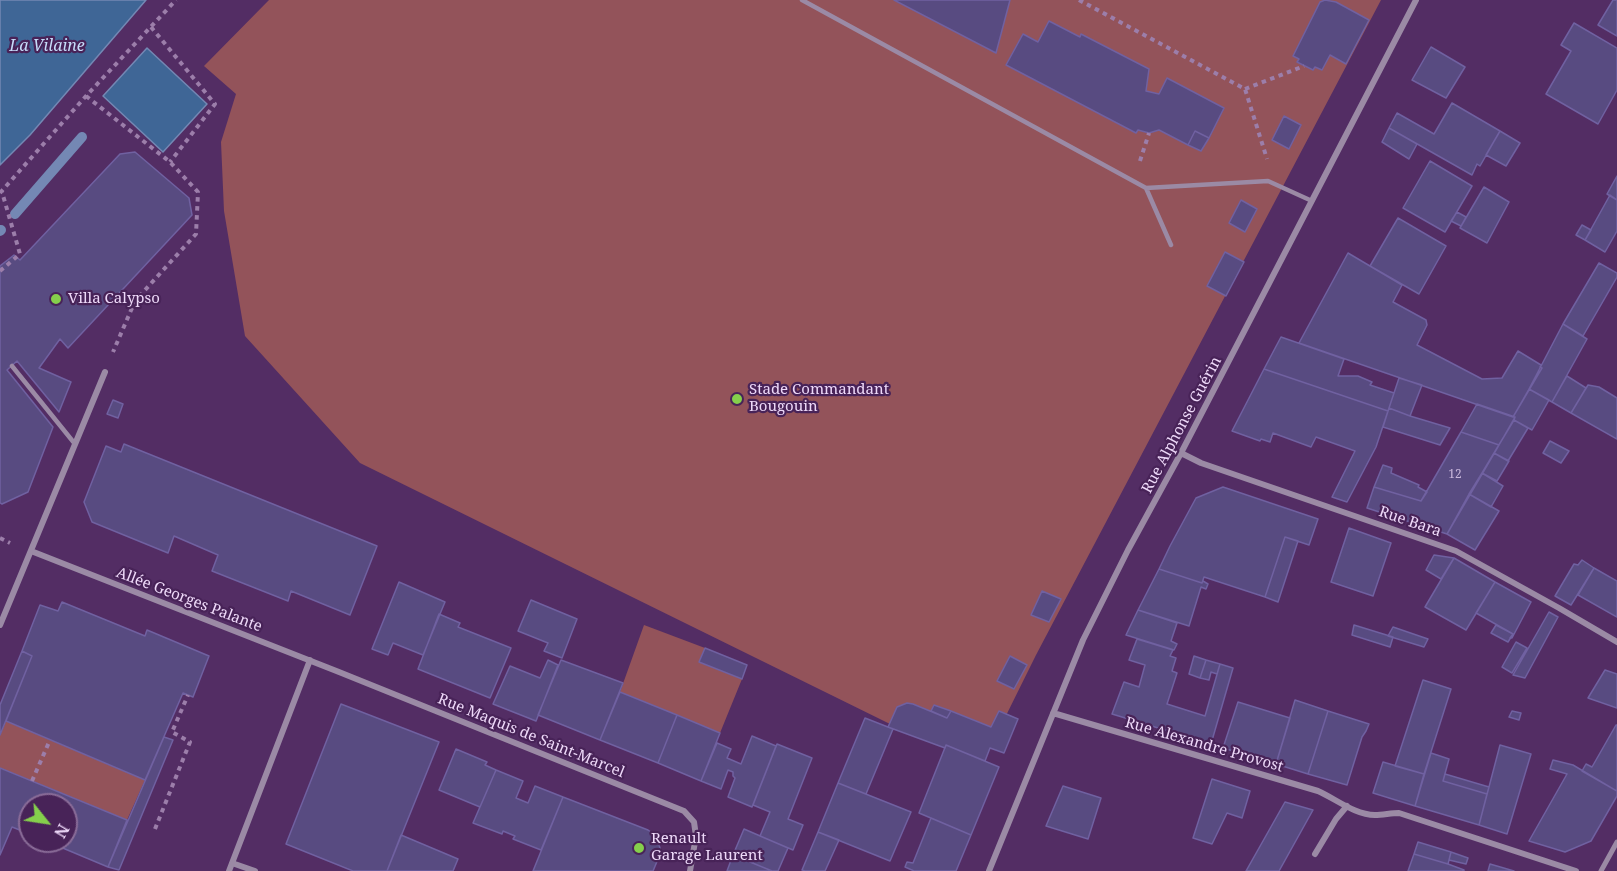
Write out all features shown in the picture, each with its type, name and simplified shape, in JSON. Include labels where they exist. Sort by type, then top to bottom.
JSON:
[{"type":"street","name":"Rue Alphonse Guérin","points":[[989,871],[1083,640],[1416,0]]},
{"type":"street","points":[[0,624],[105,372]]},
{"type":"street","name":"Rue Bara","points":[[1181,453],[1201,463],[1456,551],[1617,642]]},
{"type":"street","name":"Allée Georges Palante","points":[[31,551],[310,660]]},
{"type":"street","points":[[229,871],[310,660]]},
{"type":"street","name":"Rue Maquis de Saint-Marcel","points":[[310,660],[684,811],[694,822],[696,836],[690,871]]},
{"type":"street","name":"Rue Alexandre Provost","points":[[1053,713],[1318,791],[1347,806],[1374,815],[1399,813],[1576,871]]},
{"type":"street","points":[[1315,854],[1336,819],[1347,806]]},
{"type":"street","points":[[1601,871],[1617,842]]},
{"type":"street","points":[[232,863],[255,871]]},
{"type":"lane","points":[[802,0],[1146,188],[1268,181],[1312,201]]},
{"type":"lane","points":[[1146,188],[1171,245]]},
{"type":"lane","points":[[12,366],[75,444]]},
{"type":"path","points":[[0,271],[20,254],[1,192],[86,96],[176,0]]},
{"type":"path","points":[[1080,0],[1245,89],[1268,163]]},
{"type":"path","points":[[151,27],[215,104],[170,162]]},
{"type":"path","points":[[1245,89],[1304,66]]},
{"type":"path","points":[[86,96],[170,162],[198,192],[195,234],[135,301],[105,372]]},
{"type":"path","points":[[1137,171],[1149,133]]},
{"type":"path","points":[[155,829],[190,742],[172,732],[188,695]]},
{"type":"path","points":[[32,781],[50,740]]},
{"type":"shaded area","name":"Stade Commandant Bougouin","points":[[269,0],[1381,0],[1036,655],[985,758],[888,723],[360,463],[245,336],[224,211],[221,142],[236,94],[204,66]]},
{"type":"shaded area","points":[[644,625],[705,648],[700,662],[742,679],[720,733],[620,692]]},
{"type":"shaded area","points":[[6,721],[145,780],[127,820],[78,800],[78,793],[61,793],[0,768],[0,735]]},
{"type":"water","name":"La Vilaine","points":[[0,0],[146,0],[30,135],[0,165]]},
{"type":"water","points":[[147,48],[207,104],[163,152],[103,96]]},
{"type":"building","points":[[894,0],[1010,0],[996,53]]},
{"type":"building","points":[[1325,0],[1336,2],[1369,20],[1346,64],[1330,55],[1322,70],[1315,67],[1313,70],[1297,62],[1299,59],[1293,56],[1320,2]]},
{"type":"building","points":[[1613,0],[1617,0],[1617,36],[1598,25]]},
{"type":"building","points":[[1049,21],[1080,37],[1081,34],[1149,69],[1146,91],[1159,94],[1167,78],[1224,108],[1209,138],[1195,131],[1188,145],[1159,130],[1149,133],[1138,130],[1136,133],[1006,65],[1023,34],[1038,42]]},
{"type":"building","points":[[1574,23],[1617,48],[1617,90],[1598,124],[1546,94],[1571,51],[1561,45]]},
{"type":"building","points":[[1431,47],[1465,67],[1446,98],[1412,80]]},
{"type":"building","points":[[1452,103],[1500,131],[1480,166],[1477,164],[1472,175],[1389,128],[1397,113],[1434,134]]},
{"type":"building","points":[[1284,116],[1301,125],[1289,149],[1272,140]]},
{"type":"building","points":[[1389,128],[1417,144],[1409,159],[1382,142]]},
{"type":"building","points":[[1195,131],[1209,138],[1201,151],[1188,145]]},
{"type":"building","points":[[1500,131],[1520,143],[1506,166],[1486,155]]},
{"type":"building","name":"Villa Calypso","points":[[135,152],[189,198],[192,215],[68,348],[60,339],[39,368],[71,382],[59,412],[17,361],[7,370],[53,427],[28,492],[2,504],[0,503],[0,266],[14,255],[20,260],[120,154]]},
{"type":"building","points":[[1430,161],[1472,186],[1445,232],[1403,208]]},
{"type":"building","points":[[1617,176],[1617,200],[1607,194]]},
{"type":"building","points":[[1484,187],[1509,202],[1487,243],[1460,228]]},
{"type":"building","points":[[1610,195],[1617,200],[1617,231],[1605,252],[1585,240]]},
{"type":"building","points":[[1241,200],[1257,209],[1245,232],[1229,223]]},
{"type":"building","points":[[1457,212],[1466,217],[1461,226],[1451,221]]},
{"type":"building","points":[[1398,218],[1446,246],[1419,294],[1370,266]]},
{"type":"building","points":[[1582,225],[1591,230],[1585,240],[1576,235]]},
{"type":"building","points":[[1225,252],[1244,262],[1226,296],[1207,286]]},
{"type":"building","points":[[1348,253],[1402,285],[1393,302],[1426,320],[1427,325],[1417,345],[1482,379],[1502,378],[1518,351],[1541,365],[1542,368],[1513,417],[1299,343]]},
{"type":"building","points":[[1599,263],[1617,273],[1617,277],[1583,336],[1563,324]]},
{"type":"building","points":[[1563,324],[1587,339],[1552,402],[1529,389]]},
{"type":"building","points":[[1281,337],[1344,359],[1338,376],[1358,376],[1372,382],[1370,385],[1394,393],[1388,411],[1264,369]]},
{"type":"building","points":[[1264,369],[1388,411],[1376,447],[1347,502],[1332,497],[1355,451],[1316,437],[1311,447],[1273,433],[1270,442],[1261,439],[1260,441],[1232,431]]},
{"type":"building","points":[[1567,376],[1586,388],[1571,413],[1552,402]]},
{"type":"building","points":[[1399,378],[1422,385],[1410,416],[1389,408]]},
{"type":"building","points":[[1588,385],[1599,387],[1617,398],[1617,439],[1571,413]]},
{"type":"building","points":[[1529,389],[1549,400],[1532,430],[1514,420],[1515,417],[1513,417]]},
{"type":"building","points":[[113,400],[123,404],[118,418],[107,414]]},
{"type":"building","points":[[1477,404],[1515,417],[1499,445],[1461,432]]},
{"type":"building","points":[[1389,408],[1450,428],[1440,445],[1383,427]]},
{"type":"building","points":[[1514,420],[1528,428],[1508,461],[1494,453]]},
{"type":"building","points":[[1461,432],[1499,445],[1447,534],[1367,508],[1374,487],[1421,501]]},
{"type":"building","points":[[1550,441],[1569,451],[1561,463],[1543,453]]},
{"type":"building","points":[[124,444],[377,546],[350,615],[291,591],[288,601],[212,571],[218,555],[174,536],[168,553],[92,522],[84,502],[106,446],[121,452]]},
{"type":"building","points":[[1494,453],[1509,461],[1497,481],[1482,473]]},
{"type":"building","points":[[1383,465],[1392,468],[1391,473],[1419,485],[1418,487],[1427,492],[1421,501],[1374,487]]},
{"type":"building","points":[[1482,473],[1503,486],[1491,507],[1469,494]]},
{"type":"building","points":[[1223,487],[1318,519],[1309,545],[1285,537],[1265,597],[1204,577],[1202,583],[1159,569],[1196,498]]},
{"type":"building","points":[[1469,494],[1499,511],[1475,550],[1447,534]]},
{"type":"building","points":[[1349,528],[1391,543],[1373,596],[1331,582]]},
{"type":"building","points":[[1285,537],[1298,541],[1278,602],[1265,597]]},
{"type":"building","points":[[1434,555],[1454,558],[1441,579],[1426,570]]},
{"type":"building","points":[[1454,558],[1495,582],[1466,630],[1425,607]]},
{"type":"building","points":[[1582,560],[1594,568],[1571,605],[1555,596],[1574,564],[1578,565]]},
{"type":"building","points":[[1594,568],[1617,581],[1617,617],[1578,595]]},
{"type":"building","points":[[1159,569],[1208,584],[1206,589],[1201,587],[1189,626],[1138,610]]},
{"type":"building","points":[[399,582],[445,602],[423,655],[393,643],[388,655],[372,649]]},
{"type":"building","points":[[1495,582],[1531,602],[1512,638],[1510,638],[1513,634],[1476,613]]},
{"type":"building","points":[[1042,591],[1061,599],[1049,622],[1031,615]]},
{"type":"building","points":[[531,600],[577,619],[562,658],[544,651],[548,643],[518,631]]},
{"type":"building","points":[[62,602],[145,636],[147,630],[209,656],[193,697],[183,693],[145,780],[6,721],[32,656],[22,651],[40,605],[58,611]]},
{"type":"building","points":[[1138,610],[1177,623],[1171,641],[1177,644],[1174,650],[1126,635]]},
{"type":"building","points":[[1549,612],[1558,617],[1525,678],[1513,675]]},
{"type":"building","points":[[439,614],[460,623],[458,627],[511,648],[490,698],[418,669]]},
{"type":"building","points":[[1354,625],[1393,637],[1390,647],[1352,635]]},
{"type":"building","points":[[1496,625],[1513,634],[1508,642],[1491,633]]},
{"type":"building","points":[[1393,627],[1428,639],[1424,647],[1388,636]]},
{"type":"building","points":[[1137,639],[1173,650],[1170,656],[1176,658],[1172,671],[1177,673],[1167,704],[1205,716],[1220,664],[1233,668],[1211,744],[1112,714],[1124,682],[1139,687],[1145,665],[1129,660]]},
{"type":"building","points":[[1516,642],[1527,648],[1512,673],[1502,667]]},
{"type":"building","points":[[705,648],[747,665],[742,679],[699,662]]},
{"type":"building","points":[[22,651],[32,656],[0,735],[0,705]]},
{"type":"building","points":[[1010,656],[1027,665],[1014,689],[997,681]]},
{"type":"building","points":[[1194,656],[1206,660],[1200,678],[1189,674]]},
{"type":"building","points":[[548,660],[558,665],[536,721],[493,704],[510,666],[540,678]]},
{"type":"building","points":[[561,660],[623,683],[600,740],[538,715]]},
{"type":"building","points":[[1206,660],[1220,664],[1217,674],[1211,672],[1209,680],[1200,678]]},
{"type":"building","points":[[1605,670],[1617,674],[1617,708],[1588,698]]},
{"type":"building","points":[[1423,680],[1451,689],[1424,774],[1395,766]]},
{"type":"building","points":[[620,692],[677,715],[658,763],[600,740]]},
{"type":"building","points":[[1295,700],[1328,711],[1308,774],[1276,764]]},
{"type":"building","points":[[1238,702],[1290,718],[1276,764],[1223,748]]},
{"type":"building","points":[[907,703],[947,718],[951,711],[991,727],[999,711],[1018,719],[1004,753],[990,748],[985,761],[946,745],[945,748],[888,727],[897,707]]},
{"type":"building","points":[[341,704],[439,742],[387,871],[353,871],[286,844]]},
{"type":"building","points":[[934,705],[951,711],[947,718],[931,711]]},
{"type":"building","points":[[1328,711],[1369,724],[1362,737],[1347,785],[1308,774]]},
{"type":"building","points":[[1512,711],[1521,713],[1519,720],[1509,717]]},
{"type":"building","points":[[677,715],[720,733],[701,781],[658,763]]},
{"type":"building","points":[[865,718],[893,729],[866,794],[838,783]]},
{"type":"building","points":[[1616,725],[1617,791],[1582,771],[1586,764],[1592,767]]},
{"type":"building","points":[[752,736],[776,746],[752,807],[728,797],[735,778],[733,772],[728,770],[721,789],[701,781],[717,743],[731,749],[727,758],[741,764]]},
{"type":"building","points":[[164,737],[173,740],[119,870],[108,867]]},
{"type":"building","points":[[777,744],[812,758],[788,819],[803,825],[793,850],[760,836],[770,812],[753,805]]},
{"type":"building","points":[[946,745],[999,767],[971,835],[919,813]]},
{"type":"building","points":[[1500,745],[1531,754],[1507,834],[1479,825]]},
{"type":"building","points":[[456,749],[487,762],[485,765],[496,770],[480,807],[439,790]]},
{"type":"building","points":[[1431,753],[1449,759],[1443,781],[1487,794],[1479,825],[1415,806]]},
{"type":"building","points":[[1553,760],[1573,765],[1617,791],[1617,796],[1591,841],[1565,852],[1529,841],[1567,774],[1550,769]]},
{"type":"building","points":[[1383,762],[1424,774],[1415,806],[1373,793]]},
{"type":"building","points":[[0,768],[61,793],[18,793],[18,829],[12,827],[0,855]]},
{"type":"building","points":[[496,770],[523,781],[516,798],[528,803],[535,786],[563,797],[541,850],[513,839],[515,836],[503,831],[502,834],[473,823]]},
{"type":"building","points":[[1445,774],[1489,787],[1487,794],[1443,781]]},
{"type":"building","points":[[1212,779],[1250,791],[1242,818],[1227,813],[1212,844],[1193,838]]},
{"type":"building","points":[[838,783],[911,812],[890,861],[818,832]]},
{"type":"building","points":[[1063,786],[1101,798],[1088,839],[1046,826]]},
{"type":"building","points":[[563,797],[648,830],[655,835],[661,852],[653,871],[533,871]]},
{"type":"building","points":[[78,800],[127,820],[108,867],[75,853],[78,853]]},
{"type":"building","points":[[1285,802],[1313,810],[1279,871],[1246,871]]},
{"type":"building","points":[[931,818],[971,835],[956,871],[914,871],[905,867],[907,862],[913,863]]},
{"type":"building","points":[[744,829],[788,848],[778,871],[772,871],[733,855]]},
{"type":"building","points":[[818,832],[839,840],[825,871],[802,870]]},
{"type":"building","points":[[401,835],[458,859],[453,871],[387,871]]},
{"type":"building","points":[[1418,842],[1451,852],[1448,864],[1414,854]]},
{"type":"building","points":[[1451,852],[1468,858],[1466,864],[1449,860]]},
{"type":"building","points":[[1414,854],[1448,864],[1464,871],[1408,871]]},
{"type":"building","points":[[733,855],[772,871],[727,871]]},
{"type":"building","points":[[1490,864],[1514,871],[1488,871]]},
{"type":"waterway","points":[[15,214],[82,137]]},
{"type":"place","name":"Villa Calypso","points":[[56,299]]},
{"type":"place","name":"Stade Commandant Bougouin","points":[[737,399]]},
{"type":"place","name":"Renault Garage Laurent","points":[[639,848]]}]
